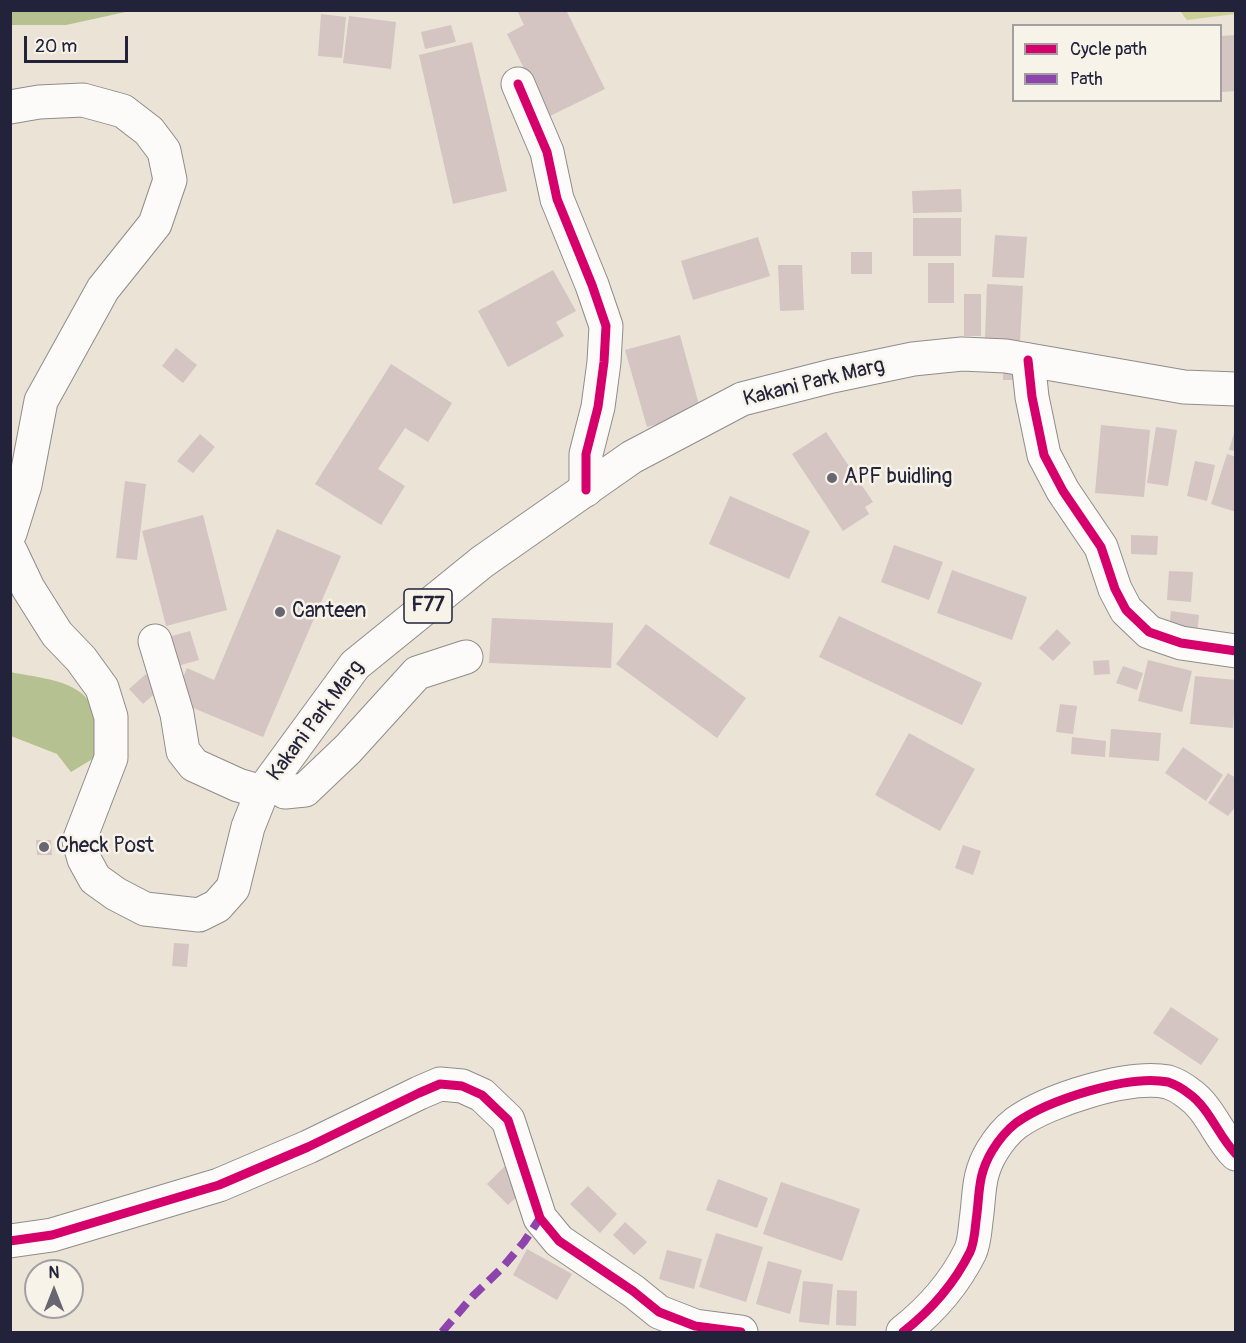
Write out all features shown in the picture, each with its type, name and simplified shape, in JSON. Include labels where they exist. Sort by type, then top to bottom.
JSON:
[{"type":"street","points":[[518,84],[547,152],[557,199],[606,326],[598,407],[586,454],[586,490]]},
{"type":"street","points":[[10,107],[39,102],[84,100],[123,111],[149,131],[164,151],[170,180],[155,224],[103,289],[41,402],[25,485],[10,533]]},
{"type":"street","name":"Kakani Park Marg","points":[[10,550],[28,588],[57,634],[81,659],[102,688],[111,717],[111,758],[79,841],[84,859],[95,879],[116,894],[145,909],[199,915],[217,906],[233,888],[248,827],[266,786],[355,665],[482,562],[632,457],[742,399],[832,376],[913,359],[962,354],[1006,356],[1184,387],[1236,389]]},
{"type":"street","points":[[1028,360],[1032,398],[1044,455],[1063,491],[1101,547],[1115,589],[1126,610],[1149,632],[1181,643],[1236,651]]},
{"type":"street","points":[[155,641],[177,714],[183,752],[203,770],[238,784],[266,786],[285,792],[305,790],[348,749],[417,673],[466,657]]},
{"type":"street","points":[[903,1332],[938,1301],[970,1251],[980,1179],[992,1152],[1005,1133],[1016,1123],[1044,1107],[1078,1095],[1130,1082],[1170,1083],[1189,1093],[1236,1154]]},
{"type":"street","points":[[10,1241],[52,1235],[219,1185],[308,1147],[440,1084],[462,1086],[482,1095],[508,1120],[540,1218],[559,1241],[633,1291],[659,1312],[695,1326],[741,1332]]},
{"type":"green space","points":[[10,11],[130,11],[66,25],[11,25]]},
{"type":"green space","points":[[1180,11],[1235,11],[1235,14],[1187,20]]},
{"type":"green space","points":[[10,672],[68,685],[89,701],[96,713],[99,730],[94,758],[71,772],[57,754],[11,736]]},
{"type":"building","points":[[517,10],[566,10],[605,89],[548,117],[507,34],[524,25]]},
{"type":"building","points":[[321,14],[346,17],[342,58],[318,56]]},
{"type":"building","points":[[349,16],[396,22],[391,69],[343,63]]},
{"type":"building","points":[[451,25],[456,42],[425,49],[421,32]]},
{"type":"building","points":[[1236,35],[1236,91],[1222,92],[1222,36]]},
{"type":"building","points":[[472,42],[507,191],[453,204],[419,55]]},
{"type":"building","points":[[961,189],[962,212],[913,213],[912,191]]},
{"type":"building","points":[[913,218],[961,218],[961,256],[913,256]]},
{"type":"building","points":[[995,235],[1027,237],[1024,278],[992,277]]},
{"type":"building","points":[[758,237],[770,276],[693,300],[681,261]]},
{"type":"building","points":[[851,252],[872,252],[872,274],[851,274]]},
{"type":"building","points":[[928,263],[954,263],[954,303],[928,303]]},
{"type":"building","points":[[778,265],[802,265],[804,310],[780,311]]},
{"type":"building","points":[[553,270],[576,311],[556,322],[564,336],[508,367],[478,311]]},
{"type":"building","points":[[987,284],[1023,286],[1020,341],[985,339]]},
{"type":"building","points":[[964,294],[981,294],[981,336],[964,336]]},
{"type":"building","points":[[680,335],[701,412],[647,427],[625,350]]},
{"type":"building","points":[[176,348],[197,365],[183,383],[162,366]]},
{"type":"building","points":[[391,364],[452,403],[428,442],[405,428],[378,469],[405,486],[381,525],[315,484]]},
{"type":"building","points":[[1003,370],[1018,371],[1017,380],[1003,380]]},
{"type":"building","points":[[1101,425],[1150,430],[1144,497],[1095,493]]},
{"type":"building","points":[[1156,427],[1177,430],[1168,486],[1147,483]]},
{"type":"building","points":[[1236,430],[1236,451],[1229,450]]},
{"type":"building","name":"APF buidling","points":[[826,432],[873,502],[865,507],[869,514],[843,531],[792,454]]},
{"type":"building","points":[[200,434],[215,447],[193,473],[177,461]]},
{"type":"building","points":[[1227,454],[1236,457],[1236,512],[1211,504]]},
{"type":"building","points":[[1195,461],[1215,465],[1207,501],[1187,496]]},
{"type":"building","points":[[125,481],[146,484],[137,560],[116,558]]},
{"type":"building","points":[[730,496],[810,531],[789,579],[709,544]]},
{"type":"building","points":[[203,515],[227,610],[166,626],[142,531]]},
{"type":"building","name":"Canteen","points":[[277,529],[341,556],[263,737],[174,700],[187,668],[214,680]]},
{"type":"building","points":[[1131,535],[1158,536],[1157,555],[1131,554]]},
{"type":"building","points":[[894,545],[943,562],[929,600],[881,582]]},
{"type":"building","points":[[952,570],[1027,597],[1012,640],[937,613]]},
{"type":"building","points":[[1169,571],[1193,572],[1191,602],[1167,600]]},
{"type":"building","points":[[1171,611],[1199,615],[1197,633],[1169,630]]},
{"type":"building","points":[[839,616],[982,683],[962,725],[819,657]]},
{"type":"building","points":[[492,618],[613,623],[611,668],[489,663]]},
{"type":"building","points":[[646,624],[746,698],[717,738],[616,664]]},
{"type":"building","points":[[1057,629],[1071,643],[1053,661],[1039,648]]},
{"type":"building","points":[[190,631],[199,660],[170,668],[161,639]]},
{"type":"building","points":[[1109,660],[1110,674],[1094,675],[1093,661]]},
{"type":"building","points":[[1148,660],[1192,671],[1182,712],[1138,701]]},
{"type":"building","points":[[1123,666],[1143,673],[1137,690],[1116,683]]},
{"type":"building","points":[[146,674],[160,689],[143,704],[129,689]]},
{"type":"building","points":[[1195,676],[1236,680],[1233,728],[1190,724]]},
{"type":"building","points":[[1060,704],[1077,706],[1073,734],[1056,732]]},
{"type":"building","points":[[1111,729],[1161,733],[1159,761],[1109,757]]},
{"type":"building","points":[[909,733],[975,769],[940,831],[875,795]]},
{"type":"building","points":[[1072,737],[1106,741],[1105,757],[1071,754]]},
{"type":"building","points":[[1183,747],[1223,775],[1206,801],[1165,773]]},
{"type":"building","points":[[1228,773],[1236,778],[1236,806],[1228,816],[1208,803]]},
{"type":"building","name":"Check Post","points":[[36,840],[51,840],[52,855],[37,855]]},
{"type":"building","points":[[963,845],[981,851],[973,875],[955,868]]},
{"type":"building","points":[[174,943],[189,944],[187,967],[172,966]]},
{"type":"building","points":[[1171,1007],[1219,1039],[1201,1065],[1153,1033]]},
{"type":"building","points":[[507,1164],[528,1186],[508,1205],[487,1184]]},
{"type":"building","points":[[718,1179],[768,1198],[757,1228],[706,1210]]},
{"type":"building","points":[[781,1182],[860,1209],[842,1261],[763,1234]]},
{"type":"building","points":[[588,1186],[617,1214],[600,1233],[570,1204]]},
{"type":"building","points":[[625,1222],[647,1242],[634,1255],[613,1235]]},
{"type":"building","points":[[716,1233],[763,1247],[746,1302],[699,1287]]},
{"type":"building","points":[[527,1249],[572,1274],[557,1300],[513,1275]]},
{"type":"building","points":[[667,1250],[702,1259],[694,1289],[659,1279]]},
{"type":"building","points":[[768,1261],[802,1270],[790,1314],[756,1304]]},
{"type":"building","points":[[803,1281],[833,1284],[829,1325],[799,1322]]},
{"type":"building","points":[[837,1290],[857,1291],[856,1326],[836,1325]]},
{"type":"marked path","points":[[442,1332],[473,1296],[501,1269],[524,1242],[540,1218]]},
{"type":"cycle path","points":[[518,84],[547,152],[557,199],[606,326],[598,407],[586,454],[586,490]]},
{"type":"cycle path","points":[[1028,360],[1032,397],[1044,455],[1063,491],[1101,547],[1115,589],[1126,610],[1149,632],[1181,643],[1236,651]]},
{"type":"cycle path","points":[[903,1332],[941,1296],[964,1264],[973,1241],[980,1185],[987,1160],[1006,1132],[1030,1114],[1068,1098],[1111,1085],[1132,1082],[1168,1082],[1196,1099],[1236,1154]]},
{"type":"cycle path","points":[[10,1241],[52,1235],[219,1185],[308,1147],[440,1084],[462,1086],[482,1095],[508,1120],[540,1218],[559,1241],[633,1291],[659,1312],[695,1326],[741,1332]]},
{"type":"place","name":"APF buidling","points":[[832,478]]},
{"type":"place","name":"Canteen","points":[[280,612]]},
{"type":"place","name":"Check Post","points":[[44,847]]}]
